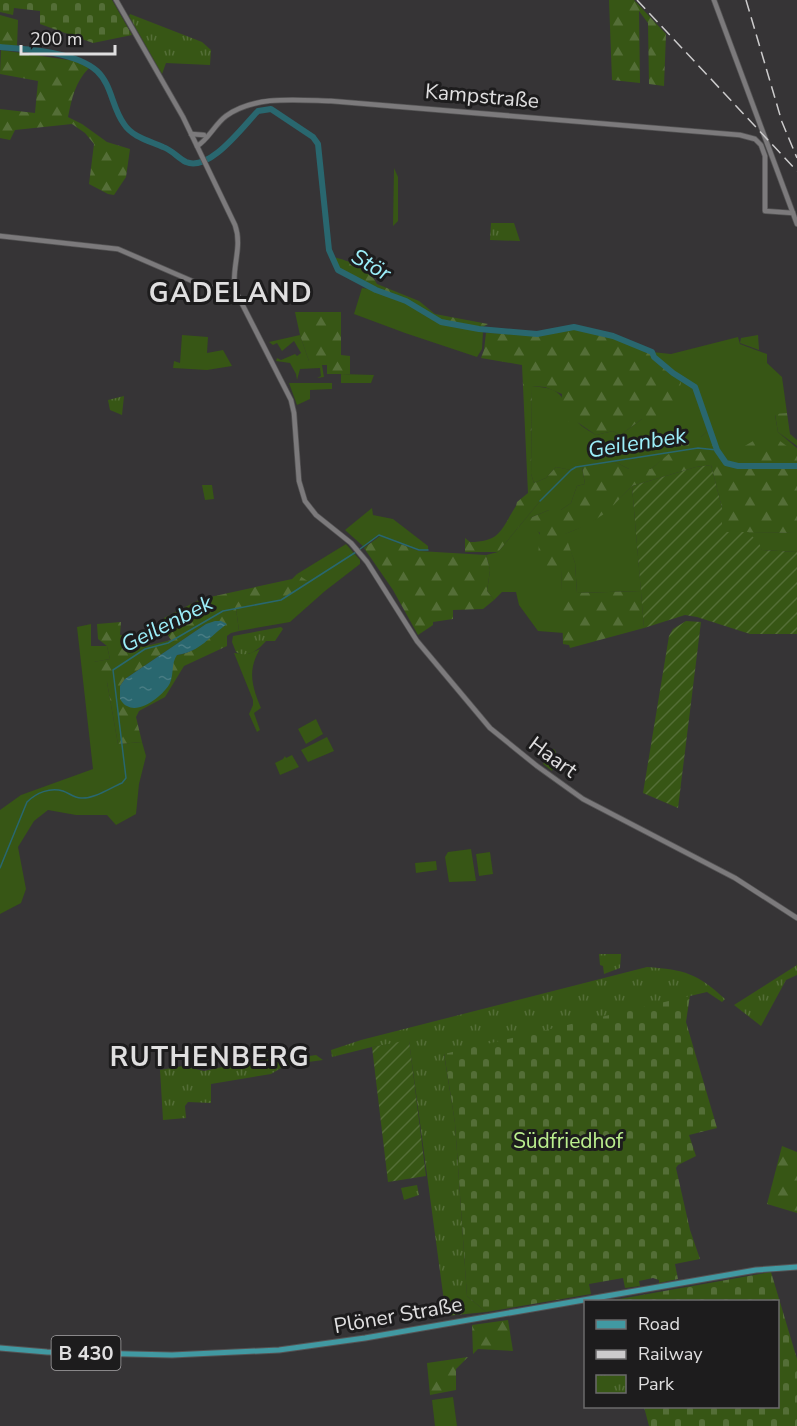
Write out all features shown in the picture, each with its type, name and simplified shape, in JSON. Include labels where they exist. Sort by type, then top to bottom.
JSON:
[{"type":"main road","points":[[0,236],[118,249],[199,284],[216,289],[235,290],[237,232],[162,78],[116,0]]},
{"type":"main road","points":[[714,0],[797,224]]},
{"type":"main road","name":"Kampstraße","points":[[197,146],[206,134],[229,114],[242,107],[255,103],[324,100],[740,135],[753,138],[759,143],[765,160],[765,211],[793,213]]},
{"type":"main road","points":[[191,134],[206,134]]},
{"type":"main road","name":"Haart","points":[[235,290],[291,400],[300,487],[305,501],[322,521],[357,550],[377,576],[417,640],[490,728],[506,743],[583,798],[735,878],[797,918]]},
{"type":"main road","name":"Plöner Straße","points":[[0,1348],[72,1353],[172,1355],[279,1350],[365,1338],[756,1270],[797,1267]]},
{"type":"green space","points":[[0,0],[112,0],[132,35],[93,43],[40,24],[40,11],[14,8],[13,15],[0,12]]},
{"type":"green space","points":[[609,0],[634,0],[666,34],[664,86],[649,84],[648,23],[639,11],[640,83],[612,80]]},
{"type":"green space","points":[[130,14],[202,42],[211,50],[210,65],[166,63],[162,74],[129,16]]},
{"type":"green space","points":[[0,15],[18,20],[17,47],[0,45]]},
{"type":"green space","points":[[1,50],[75,61],[89,68],[77,85],[68,117],[107,142],[130,149],[126,177],[114,195],[89,184],[94,144],[85,133],[72,124],[15,130],[10,140],[0,138],[0,109],[35,113],[38,81],[0,74]]},
{"type":"green space","points":[[394,168],[398,177],[398,221],[393,226]]},
{"type":"green space","points":[[491,223],[514,223],[520,241],[490,240]]},
{"type":"green space","points":[[333,257],[358,266],[377,284],[419,301],[435,314],[488,324],[479,329],[441,322],[406,301],[376,290],[338,270]]},
{"type":"green space","points":[[362,288],[376,290],[406,301],[441,322],[479,329],[483,332],[482,349],[477,357],[354,314]]},
{"type":"green space","points":[[295,312],[341,312],[341,355],[350,356],[350,374],[327,374],[327,361],[309,361]]},
{"type":"green space","points":[[574,327],[613,336],[652,352],[654,357],[682,379],[674,409],[655,421],[642,419],[620,435],[613,431],[596,435],[577,422],[569,422],[566,419],[562,410],[562,394],[545,387],[532,386],[531,474],[534,483],[546,478],[556,467],[571,470],[540,501],[498,552],[465,552],[465,538],[470,542],[494,537],[503,528],[517,502],[528,493],[522,365],[481,358],[486,333],[537,334]]},
{"type":"green space","points":[[182,335],[208,337],[207,353],[223,350],[232,366],[207,370],[173,368],[174,361],[180,363]]},
{"type":"green space","points":[[300,335],[309,361],[327,361],[327,365],[322,365],[324,377],[317,378],[321,376],[320,368],[300,369],[297,380],[290,363],[276,361],[277,358],[281,360],[301,353],[294,341],[282,351],[277,343],[273,345],[269,342]]},
{"type":"green space","points":[[758,335],[759,350],[740,343],[741,338]]},
{"type":"green space","points":[[738,337],[740,344],[767,354],[767,363],[782,377],[787,413],[775,415],[778,432],[797,448],[751,464],[732,465],[720,455],[709,430],[701,437],[672,452],[651,469],[629,469],[613,461],[582,467],[585,484],[577,486],[571,503],[561,510],[549,510],[530,518],[561,569],[564,633],[538,631],[519,605],[516,592],[502,592],[494,600],[487,591],[490,570],[486,555],[498,552],[540,501],[570,470],[556,467],[546,478],[534,483],[531,474],[532,386],[557,392],[579,423],[596,435],[613,431],[620,435],[642,419],[681,379],[654,357],[652,352],[671,354]]},
{"type":"green space","points":[[341,374],[374,375],[371,383],[341,383]]},
{"type":"green space","points":[[289,383],[332,383],[332,389],[310,390],[310,399],[297,405]]},
{"type":"green space","points":[[124,396],[122,415],[110,410],[108,400]]},
{"type":"green space","points":[[787,413],[790,434],[797,440],[797,446],[778,432],[775,414]]},
{"type":"green space","points":[[710,429],[720,455],[724,460],[736,466],[744,466],[743,447],[768,432],[792,450],[797,448],[797,533],[722,532],[722,508],[711,465],[696,467],[632,486],[607,512],[587,525],[565,534],[575,563],[577,593],[641,591],[644,628],[570,648],[569,645],[563,644],[561,569],[537,566],[540,533],[528,524],[530,518],[549,510],[561,510],[571,503],[577,486],[585,484],[582,466],[613,461],[629,469],[651,469],[671,452],[675,445],[690,436],[701,437]]},
{"type":"green space","points":[[711,465],[722,508],[722,532],[748,532],[759,543],[762,550],[797,552],[797,634],[750,634],[685,615],[644,628],[632,486],[696,467]]},
{"type":"green space","points":[[202,485],[212,485],[214,499],[205,500]]},
{"type":"green space","points":[[632,486],[641,591],[577,593],[575,563],[564,534],[585,525],[601,514]]},
{"type":"green space","points":[[372,508],[373,515],[393,519],[428,546],[428,550],[419,550],[379,535],[364,547],[345,530]]},
{"type":"green space","points":[[748,532],[797,533],[797,552],[762,550]]},
{"type":"green space","points":[[380,536],[419,551],[486,555],[490,570],[487,591],[494,600],[483,609],[453,610],[453,619],[433,622],[433,625],[418,635],[393,590],[364,548]]},
{"type":"green space","points":[[346,544],[360,560],[360,564],[290,622],[239,631],[236,609],[281,600],[308,583],[297,574]]},
{"type":"green space","points":[[297,574],[309,582],[281,600],[236,609],[239,631],[227,636],[227,646],[184,666],[165,697],[139,711],[136,717],[142,742],[118,744],[107,682],[97,678],[93,662],[110,659],[107,646],[98,639],[97,624],[121,622],[120,635],[138,637],[142,647],[171,640],[164,629],[164,618],[201,599],[292,579]],"holes":[[[206,624],[226,624],[198,647],[177,655],[174,659],[120,686],[125,679]]]},
{"type":"green space","points":[[686,621],[701,622],[678,808],[643,793],[669,636],[673,629]]},
{"type":"green space","points":[[91,624],[91,646],[107,646],[110,659],[94,662],[107,682],[118,744],[142,742],[146,756],[139,784],[136,814],[116,825],[107,815],[76,815],[48,810],[34,821],[18,847],[26,889],[21,903],[0,914],[0,810],[21,795],[93,769],[77,627]]},
{"type":"green space","points":[[281,627],[283,629],[275,641],[266,641],[249,654],[236,652],[232,642],[233,636]]},
{"type":"green space","points":[[260,649],[252,672],[255,693],[261,708],[254,713],[260,730],[257,732],[249,714],[253,700],[234,653],[248,654]]},
{"type":"green space","points":[[316,719],[323,734],[306,744],[298,729]]},
{"type":"green space","points":[[327,737],[334,751],[308,762],[301,750]]},
{"type":"green space","points":[[551,749],[556,752],[552,771],[543,764]]},
{"type":"green space","points":[[292,755],[299,767],[280,775],[275,763],[285,756],[286,758]]},
{"type":"green space","points":[[471,849],[476,881],[449,882],[445,857],[448,852]]},
{"type":"green space","points":[[490,852],[493,874],[479,876],[476,854]]},
{"type":"green space","points":[[436,861],[437,870],[416,873],[415,863]]},
{"type":"green space","points":[[599,954],[621,954],[620,968],[604,974]]},
{"type":"green space","points":[[797,965],[797,975],[786,980],[761,1026],[734,1005]]},
{"type":"green space","points":[[647,967],[690,974],[706,983],[725,999],[722,1002],[707,992],[444,1054],[455,1123],[467,1296],[486,1312],[446,1316],[409,1041],[332,1057],[331,1050],[361,1040]]},
{"type":"green space","name":"Südfriedhof","points":[[690,995],[686,1022],[717,1128],[689,1135],[696,1156],[676,1168],[690,1230],[700,1259],[675,1264],[678,1279],[659,1283],[659,1280],[653,1278],[639,1281],[640,1286],[625,1288],[623,1278],[589,1284],[591,1294],[486,1312],[467,1296],[455,1123],[444,1053]]},
{"type":"green space","points":[[409,1040],[426,1176],[388,1182],[372,1047]]},
{"type":"green space","points":[[316,1055],[323,1060],[286,1065],[271,1074],[211,1084],[211,1103],[188,1102],[185,1106],[186,1118],[163,1120],[160,1070],[183,1066],[204,1071],[269,1057],[276,1061]]},
{"type":"green space","points":[[782,1146],[797,1152],[797,1213],[767,1204]]},
{"type":"green space","points":[[417,1185],[419,1195],[404,1200],[401,1188]]},
{"type":"green space","points":[[771,1272],[797,1359],[797,1426],[649,1426],[644,1408],[779,1408],[779,1300],[614,1300]]},
{"type":"green space","points":[[508,1320],[513,1351],[478,1349],[473,1354],[472,1325]]},
{"type":"green space","points":[[468,1357],[456,1369],[456,1390],[430,1395],[427,1363]]},
{"type":"green space","points":[[453,1397],[457,1426],[435,1426],[432,1400]]},
{"type":"water","points":[[215,621],[227,624],[192,651],[177,655],[170,683],[163,693],[151,702],[138,707],[132,708],[123,703],[120,699],[120,686],[125,679],[206,624]]},
{"type":"waterway","name":"Stör","points":[[0,47],[51,53],[88,65],[97,71],[106,83],[120,118],[127,128],[142,138],[169,150],[186,162],[195,163],[215,154],[258,111],[271,109],[313,137],[318,144],[329,250],[338,270],[376,290],[406,301],[441,322],[479,329],[537,334],[574,327],[613,336],[652,352],[654,357],[673,373],[695,387],[717,450],[726,463],[738,466],[797,466]]},
{"type":"waterway","name":"Geilenbek","points":[[540,501],[576,467],[698,448],[717,450]]},
{"type":"waterway","name":"Geilenbek","points":[[360,549],[379,535],[419,550],[428,550]]},
{"type":"waterway","name":"Geilenbek","points":[[0,868],[27,802],[35,796],[53,790],[63,791],[78,798],[86,798],[122,783],[126,778],[113,670],[145,649],[168,643],[223,611],[281,600],[356,552]]},
{"type":"railway","points":[[637,0],[797,171]]},
{"type":"railway","points":[[746,0],[782,122],[797,158]]},
{"type":"district","name":"GADELAND","points":[[231,293]]},
{"type":"district","name":"RUTHENBERG","points":[[210,1057]]}]
